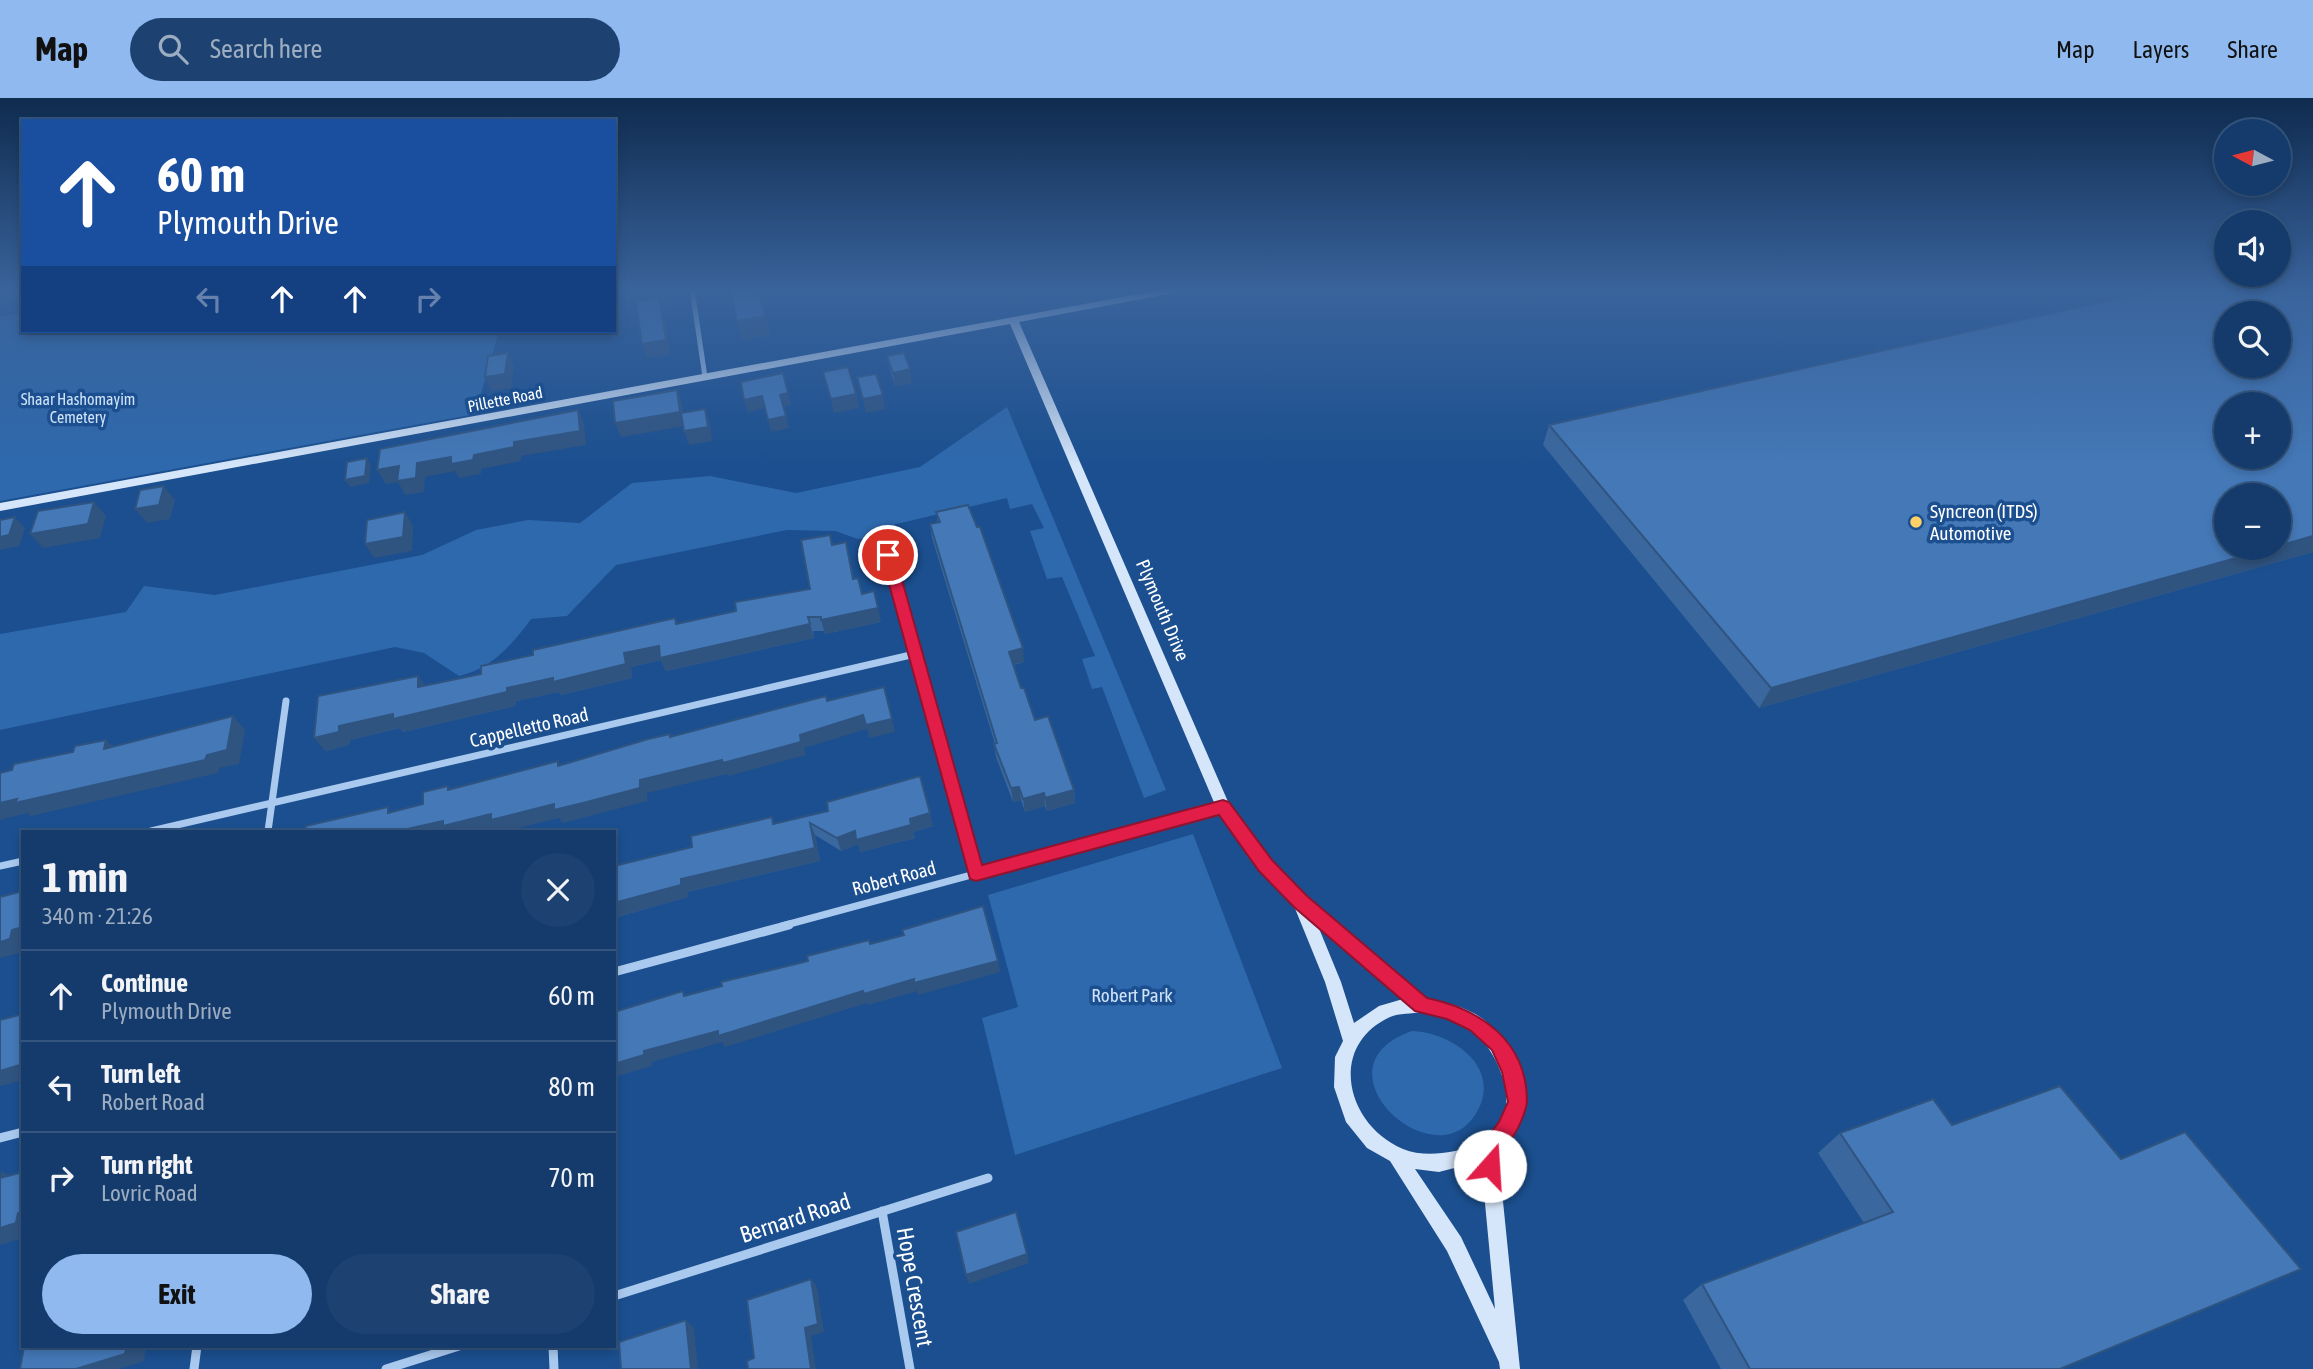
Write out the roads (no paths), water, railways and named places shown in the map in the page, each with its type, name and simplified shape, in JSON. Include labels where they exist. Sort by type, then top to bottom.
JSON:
[{"type":"street","points":[[701,348],[705,377]]},
{"type":"street","name":"Pillette Road","points":[[0,508],[857,348]]},
{"type":"street","name":"Plymouth Drive","points":[[1026,348],[1223,807],[1265,866],[1300,901],[1422,1005]]},
{"type":"street","points":[[888,555],[976,874]]},
{"type":"street","name":"Cappelletto Road","points":[[155,830],[915,654]]},
{"type":"street","points":[[268,830],[286,701]]},
{"type":"street","name":"Robert Road","points":[[616,971],[1223,807]]},
{"type":"street","points":[[0,866],[21,861]]},
{"type":"street","name":"Plymouth Drive","points":[[1300,901],[1333,982],[1350,1038]]},
{"type":"street","points":[[1398,1159],[1428,1165],[1458,1163],[1489,1149],[1506,1129],[1518,1102],[1512,1071],[1498,1044],[1476,1024],[1450,1011],[1422,1005],[1387,1010],[1368,1021],[1350,1038],[1342,1057],[1347,1107],[1366,1137],[1398,1159],[1454,1244],[1509,1362]]},
{"type":"street","points":[[0,1138],[21,1133]]},
{"type":"street","points":[[1489,1149],[1509,1362]]},
{"type":"street","name":"Bernard Road","points":[[616,1295],[988,1178]]},
{"type":"street","name":"Hope Crescent","points":[[882,1211],[910,1369]]},
{"type":"street","points":[[194,1369],[197,1348]]},
{"type":"street","points":[[386,1369],[453,1348]]},
{"type":"street","points":[[553,1348],[554,1369]]},
{"type":"place","name":"Syncreon (ITDS) Automotive","points":[[1916,522]]},
{"type":"park label","name":"Shaar Hashomayim Cemetery","points":[[78,408]]},
{"type":"park label","name":"Robert Park","points":[[1132,995]]}]
